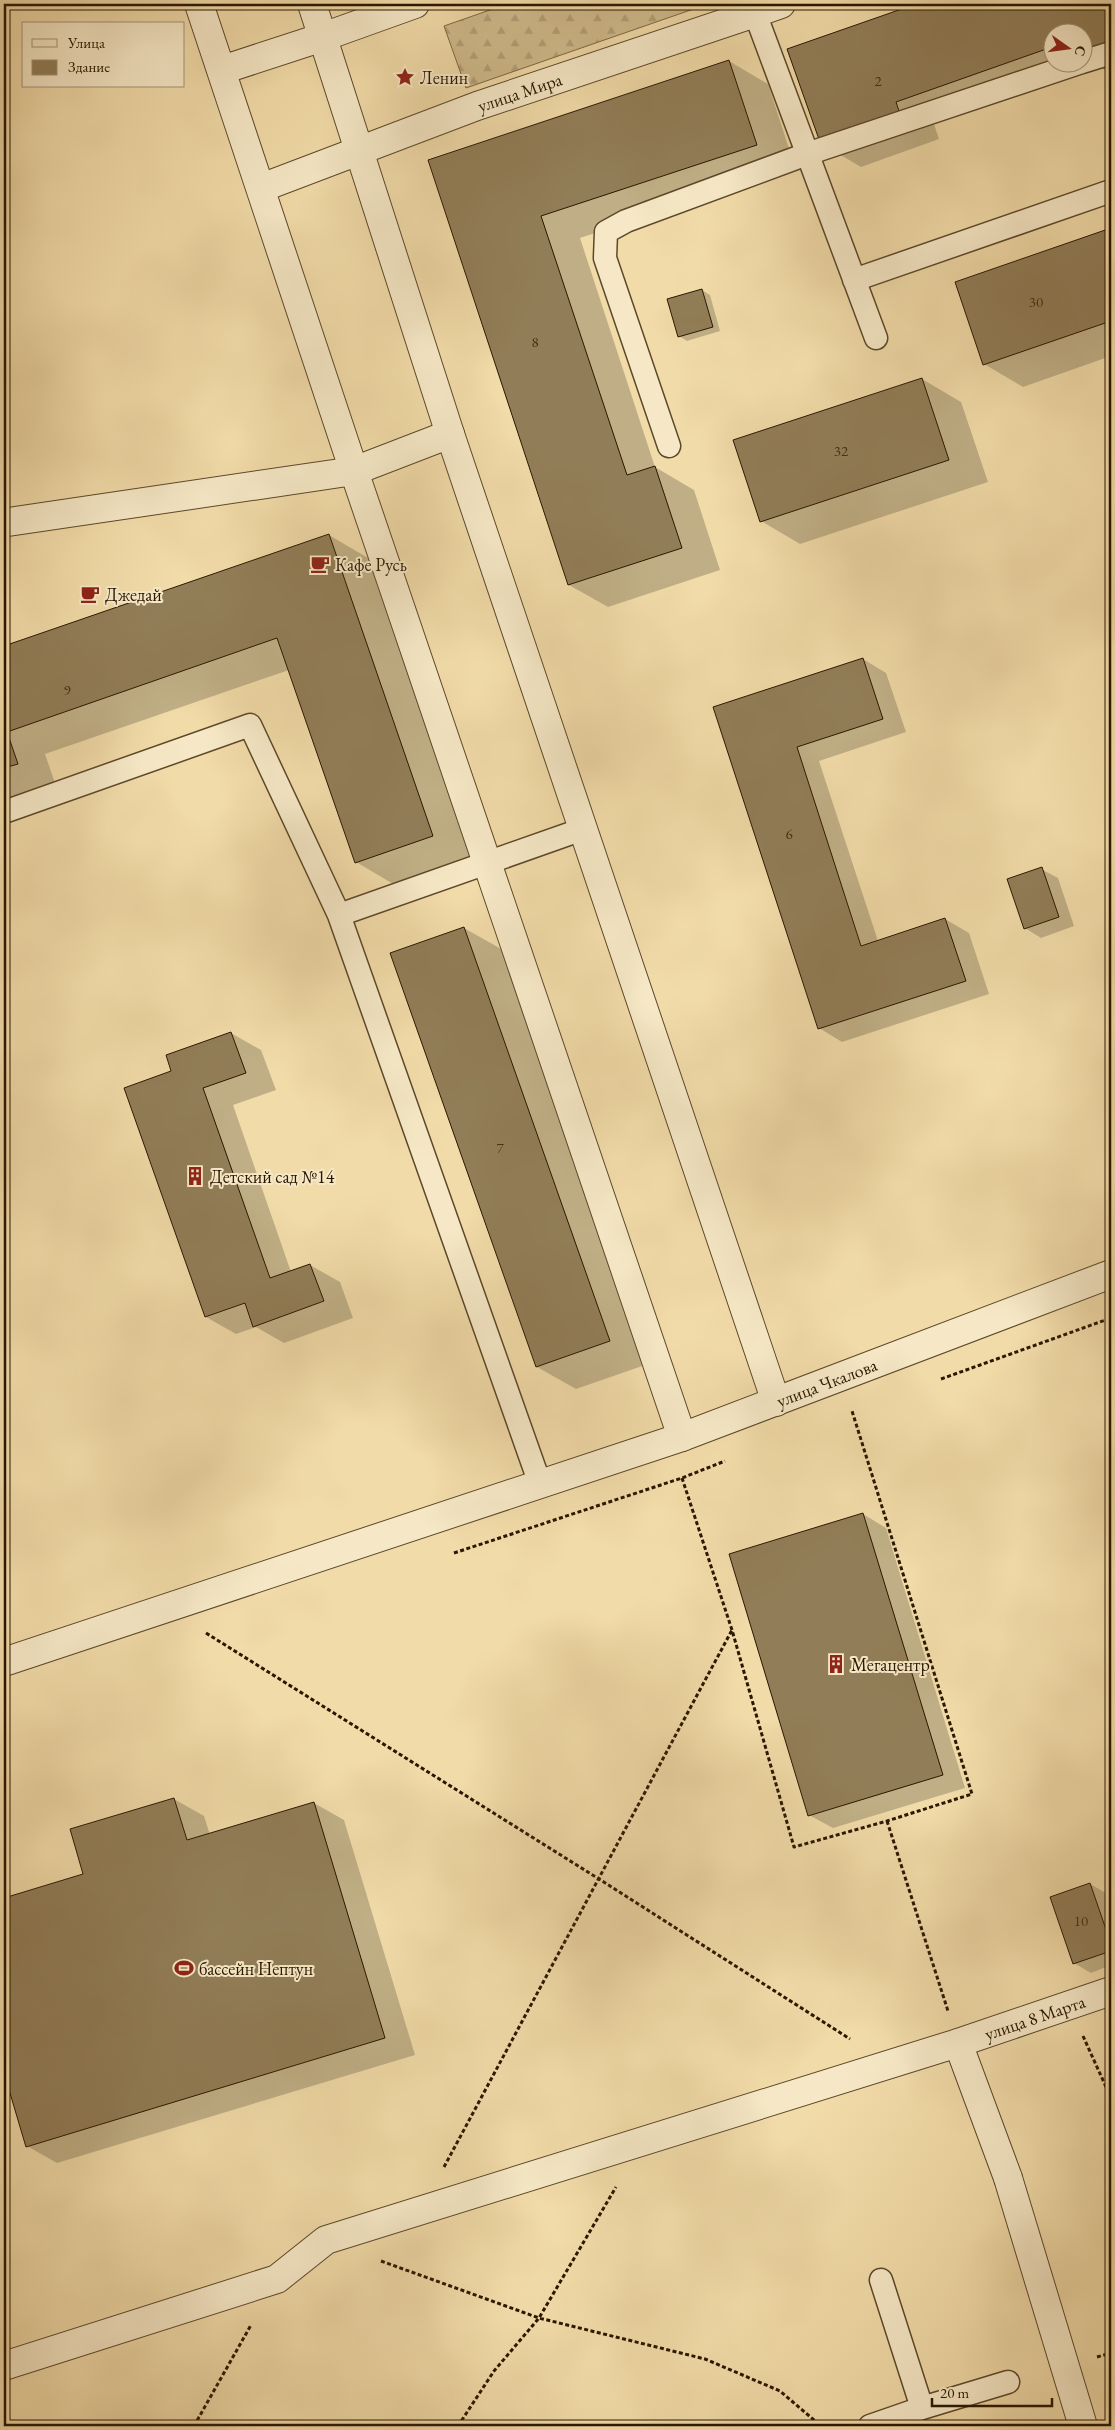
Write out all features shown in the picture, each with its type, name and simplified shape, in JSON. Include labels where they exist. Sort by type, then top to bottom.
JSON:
[{"type":"street","points":[[199,4],[354,471],[682,1437]]},
{"type":"street","points":[[312,4],[450,434],[776,1402]]},
{"type":"street","points":[[222,70],[415,4]]},
{"type":"street","name":"улица Мира","points":[[261,188],[477,106],[753,8],[782,4]]},
{"type":"street","points":[[8,522],[354,471],[450,434]]},
{"type":"street","name":"улица Чкалова","points":[[4,1662],[682,1437],[1111,1274]]},
{"type":"street","name":"улица 8 Марта","points":[[326,2240],[958,2043],[1111,1991]]},
{"type":"street","points":[[958,2043],[1008,2178],[1084,2426]]},
{"type":"street","points":[[4,2366],[277,2279],[326,2240]]},
{"type":"lane","points":[[753,8],[876,338]]},
{"type":"lane","points":[[1092,59],[1111,53]]},
{"type":"lane","points":[[669,446],[605,258],[606,232],[626,220],[807,154],[1052,72]]},
{"type":"lane","points":[[854,280],[1111,191]]},
{"type":"lane","points":[[4,812],[250,725],[340,915],[540,1484]]},
{"type":"lane","points":[[340,915],[583,829]]},
{"type":"lane","points":[[880,2280],[922,2408]]},
{"type":"lane","points":[[870,2426],[1008,2382]]},
{"type":"path","points":[[682,1478],[732,1630],[794,1847],[887,1821],[972,1794],[852,1411]]},
{"type":"path","points":[[420,2211],[732,1630]]},
{"type":"path","points":[[206,1633],[599,1879],[889,2064]]},
{"type":"path","points":[[887,1821],[958,2043]]},
{"type":"path","points":[[1069,2006],[1111,2098]]},
{"type":"path","points":[[458,2426],[494,2371],[539,2318],[644,2141]]},
{"type":"path","points":[[326,2240],[539,2318],[705,2359],[780,2391],[821,2426]]},
{"type":"path","points":[[194,2426],[277,2279]]},
{"type":"green space","points":[[507,4],[708,4],[466,88],[444,26]]},
{"type":"building","points":[[916,4],[1111,4],[1111,48],[1092,55],[1092,22],[1042,22],[1042,51],[896,102],[901,117],[821,145],[787,49]]},
{"type":"building","points":[[729,60],[757,145],[541,216],[627,475],[655,466],[682,548],[568,585],[428,160]]},
{"type":"building","points":[[1111,228],[1111,321],[983,365],[955,282]]},
{"type":"building","points":[[702,289],[713,327],[678,337],[667,299]]},
{"type":"building","points":[[922,378],[949,460],[760,522],[733,440]]},
{"type":"building","points":[[329,534],[433,836],[355,863],[277,638],[7,732],[18,764],[4,768],[4,646]]},
{"type":"building","points":[[863,658],[883,719],[797,747],[861,946],[945,918],[966,981],[818,1029],[713,707]]},
{"type":"building","points":[[1042,867],[1059,917],[1024,929],[1007,879]]},
{"type":"building","points":[[464,927],[610,1341],[536,1367],[390,953]]},
{"type":"building","name":"Детский сад №14","points":[[231,1032],[246,1073],[203,1088],[270,1278],[310,1264],[324,1301],[253,1327],[245,1303],[205,1317],[124,1088],[171,1071],[166,1055]]},
{"type":"building","name":"Мегацентр","points":[[863,1513],[943,1775],[808,1816],[729,1554]]},
{"type":"building","name":"бассейн Нептун","points":[[174,1798],[187,1840],[314,1802],[385,2038],[26,2147],[4,2073],[4,1898],[83,1874],[70,1829]]},
{"type":"building","points":[[1090,1883],[1111,1944],[1111,1951],[1073,1964],[1050,1897]]},
{"type":"place","name":"Ленин","points":[[405,77]]},
{"type":"place","name":"Кафе Русь","points":[[320,564]]},
{"type":"place","name":"Джедай","points":[[90,594]]},
{"type":"place","name":"Детский сад №14","points":[[195,1176]]},
{"type":"place","name":"Мегацентр","points":[[836,1664]]},
{"type":"place","name":"бассейн Нептун","points":[[184,1968]]}]
